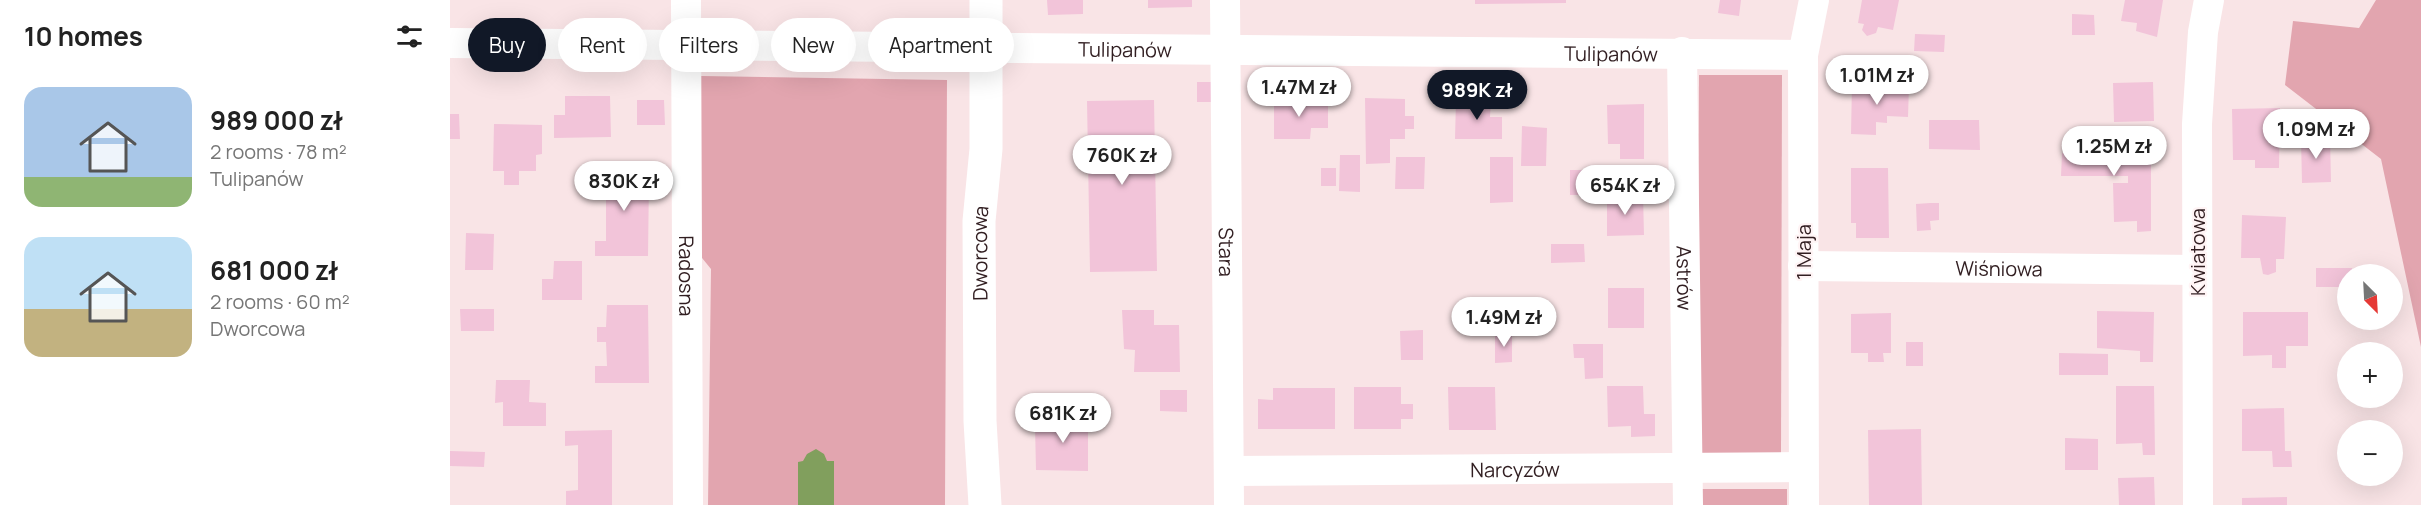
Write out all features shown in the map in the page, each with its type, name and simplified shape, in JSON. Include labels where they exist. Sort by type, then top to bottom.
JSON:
[{"type":"street","points":[[686,0],[686,18]]},
{"type":"street","name":"Dworcowa","points":[[986,0],[986,18]]},
{"type":"street","name":"Stara","points":[[1225,0],[1229,505]]},
{"type":"street","name":"1 Maja","points":[[1804,505],[1803,55],[1814,0]]},
{"type":"street","name":"Kwiatowa","points":[[2198,505],[2199,75],[2209,0]]},
{"type":"street","name":"Tulipanów","points":[[450,43],[659,47]]},
{"type":"street","name":"Tulipanów","points":[[759,47],[868,48]]},
{"type":"street","name":"Tulipanów","points":[[1014,48],[1682,52],[1803,55]]},
{"type":"street","name":"Astrów","points":[[1682,52],[1688,505]]},
{"type":"street","name":"Radosna","points":[[686,72],[688,505]]},
{"type":"street","name":"Dworcowa","points":[[985,505],[980,420],[980,221],[986,149],[986,72]]},
{"type":"street","name":"Wiśniowa","points":[[1803,266],[2197,270]]},
{"type":"street","name":"Narcyzów","points":[[1229,471],[1803,467]]},
{"type":"shaded area","points":[[2376,0],[2421,0],[2421,347],[2381,159],[2285,85],[2293,21],[2359,28]]},
{"type":"shaded area","points":[[1699,75],[1782,75],[1781,454],[1698,454]]},
{"type":"shaded area","points":[[701,76],[947,80],[945,505],[708,505],[711,269],[698,253]]},
{"type":"shaded area","points":[[816,449],[824,454],[827,461],[834,461],[834,505],[798,505],[798,462],[803,461],[807,454]]},
{"type":"shaded area","points":[[1701,489],[1787,489],[1787,505],[1701,505]]},
{"type":"building","points":[[1047,0],[1083,0],[1083,14],[1048,15]]},
{"type":"building","points":[[1148,0],[1192,0],[1192,7],[1148,8]]},
{"type":"building","points":[[1475,0],[1566,0],[1566,3],[1475,4]]},
{"type":"building","points":[[1720,0],[1741,0],[1739,16],[1718,13]]},
{"type":"building","points":[[1862,0],[1899,0],[1893,30],[1878,27],[1876,33],[1867,36],[1862,30],[1864,24],[1858,23]]},
{"type":"building","points":[[2125,0],[2163,0],[2157,37],[2136,31],[2137,23],[2121,21]]},
{"type":"building","points":[[2072,14],[2094,15],[2095,35],[2072,35]]},
{"type":"building","points":[[1915,34],[1945,35],[1944,52],[1914,51]]},
{"type":"building","points":[[1197,82],[1212,82],[1211,102],[1197,102]]},
{"type":"building","points":[[2153,82],[2154,121],[2114,122],[2113,83]]},
{"type":"building","points":[[1852,83],[1909,85],[1908,117],[1887,116],[1887,123],[1876,122],[1876,135],[1851,134]]},
{"type":"building","points":[[565,96],[610,96],[611,137],[554,138],[554,115],[565,115]]},
{"type":"building","points":[[1274,98],[1328,101],[1328,128],[1311,128],[1310,139],[1274,139]]},
{"type":"building","points":[[1365,98],[1405,99],[1405,116],[1414,116],[1414,129],[1405,129],[1405,139],[1390,139],[1390,163],[1366,164]]},
{"type":"building","points":[[637,100],[664,100],[665,125],[637,125]]},
{"type":"building","points":[[1154,100],[1157,271],[1090,272],[1087,101]]},
{"type":"building","points":[[1456,100],[1491,100],[1490,117],[1502,117],[1502,139],[1455,139]]},
{"type":"building","points":[[1644,104],[1644,159],[1620,159],[1620,144],[1608,144],[1607,105]]},
{"type":"building","points":[[2280,108],[2279,168],[2255,168],[2255,160],[2233,160],[2232,109]]},
{"type":"building","points":[[450,114],[459,114],[460,139],[450,139]]},
{"type":"building","points":[[1929,120],[1979,120],[1980,150],[1929,149]]},
{"type":"building","points":[[494,124],[542,125],[542,154],[536,155],[536,171],[519,171],[519,185],[504,185],[504,171],[493,171]]},
{"type":"building","points":[[1522,126],[1547,128],[1546,166],[1521,166]]},
{"type":"building","points":[[2074,136],[2108,136],[2107,153],[2128,153],[2128,158],[2151,158],[2151,231],[2137,232],[2137,221],[2114,222],[2113,183],[2128,183],[2128,176],[2061,176],[2062,153],[2068,154],[2067,143],[2074,142]]},
{"type":"building","points":[[2330,137],[2331,182],[2302,183],[2301,138]]},
{"type":"building","points":[[1340,155],[1360,155],[1360,192],[1339,191]]},
{"type":"building","points":[[1396,157],[1425,157],[1424,189],[1395,189]]},
{"type":"building","points":[[1490,157],[1513,157],[1513,202],[1490,203]]},
{"type":"building","points":[[606,164],[636,164],[636,179],[649,178],[648,256],[595,256],[595,241],[606,241],[606,192],[595,192],[595,178],[606,178]]},
{"type":"building","points":[[1321,168],[1336,168],[1336,186],[1321,186]]},
{"type":"building","points":[[1851,168],[1888,168],[1889,238],[1856,238],[1856,223],[1851,223]]},
{"type":"building","points":[[1570,170],[1606,170],[1606,195],[1570,195]]},
{"type":"building","points":[[1643,195],[1644,235],[1607,236],[1607,196]]},
{"type":"building","points":[[1939,203],[1939,220],[1930,221],[1931,230],[1917,231],[1916,204]]},
{"type":"building","points":[[2242,215],[2286,217],[2284,259],[2276,259],[2276,272],[2263,274],[2260,258],[2241,258]]},
{"type":"building","points":[[466,233],[494,234],[493,270],[465,270]]},
{"type":"building","points":[[1551,244],[1584,244],[1585,262],[1551,263]]},
{"type":"building","points":[[554,261],[582,261],[582,300],[542,300],[542,279],[553,279]]},
{"type":"building","points":[[2316,268],[2337,268],[2337,287],[2316,287]]},
{"type":"building","points":[[1608,288],[1644,288],[1644,328],[1608,328]]},
{"type":"building","points":[[607,305],[648,305],[649,383],[595,383],[595,366],[607,366],[606,342],[597,342],[597,327],[606,327]]},
{"type":"building","points":[[460,309],[494,309],[494,331],[461,331]]},
{"type":"building","points":[[1122,310],[1154,310],[1154,325],[1179,325],[1180,372],[1134,372],[1135,350],[1124,349]]},
{"type":"building","points":[[2097,311],[2154,312],[2153,362],[2140,362],[2140,351],[2097,348]]},
{"type":"building","points":[[2243,312],[2308,312],[2308,346],[2286,346],[2286,368],[2272,368],[2272,355],[2243,356]]},
{"type":"building","points":[[1891,313],[1891,353],[1883,353],[1884,362],[1868,362],[1868,353],[1851,353],[1851,314]]},
{"type":"building","points":[[1423,330],[1423,360],[1401,360],[1400,331]]},
{"type":"building","points":[[1512,332],[1512,362],[1495,363],[1495,333]]},
{"type":"building","points":[[1906,342],[1923,342],[1923,366],[1906,366]]},
{"type":"building","points":[[1573,344],[1603,344],[1603,378],[1585,379],[1584,358],[1574,358]]},
{"type":"building","points":[[2059,353],[2108,354],[2108,375],[2059,375]]},
{"type":"building","points":[[496,380],[530,380],[529,402],[546,403],[546,426],[503,426],[503,402],[495,403]]},
{"type":"building","points":[[1607,386],[1643,386],[1644,414],[1655,414],[1655,436],[1631,437],[1631,426],[1608,427]]},
{"type":"building","points":[[2116,386],[2154,386],[2155,455],[2143,455],[2142,443],[2116,444]]},
{"type":"building","points":[[1354,387],[1401,387],[1401,404],[1413,404],[1413,419],[1401,419],[1401,429],[1354,429]]},
{"type":"building","points":[[1448,387],[1495,387],[1496,430],[1449,430]]},
{"type":"building","points":[[1273,388],[1335,388],[1335,429],[1258,429],[1258,399],[1273,400]]},
{"type":"building","points":[[1160,390],[1187,390],[1187,412],[1160,411]]},
{"type":"building","points":[[2284,408],[2285,451],[2291,451],[2292,467],[2273,467],[2272,451],[2242,451],[2242,409]]},
{"type":"building","points":[[1051,414],[1088,414],[1088,471],[1036,470],[1035,426],[1050,426]]},
{"type":"building","points":[[1921,429],[1922,505],[1869,505],[1868,430]]},
{"type":"building","points":[[612,430],[612,505],[566,505],[566,491],[578,490],[578,445],[565,446],[565,431]]},
{"type":"building","points":[[2065,438],[2098,439],[2098,470],[2065,470]]},
{"type":"building","points":[[450,451],[485,452],[484,467],[450,466]]},
{"type":"building","points":[[2154,477],[2155,505],[2119,505],[2118,478]]},
{"type":"building","points":[[2287,497],[2287,505],[2242,505],[2242,498]]}]
